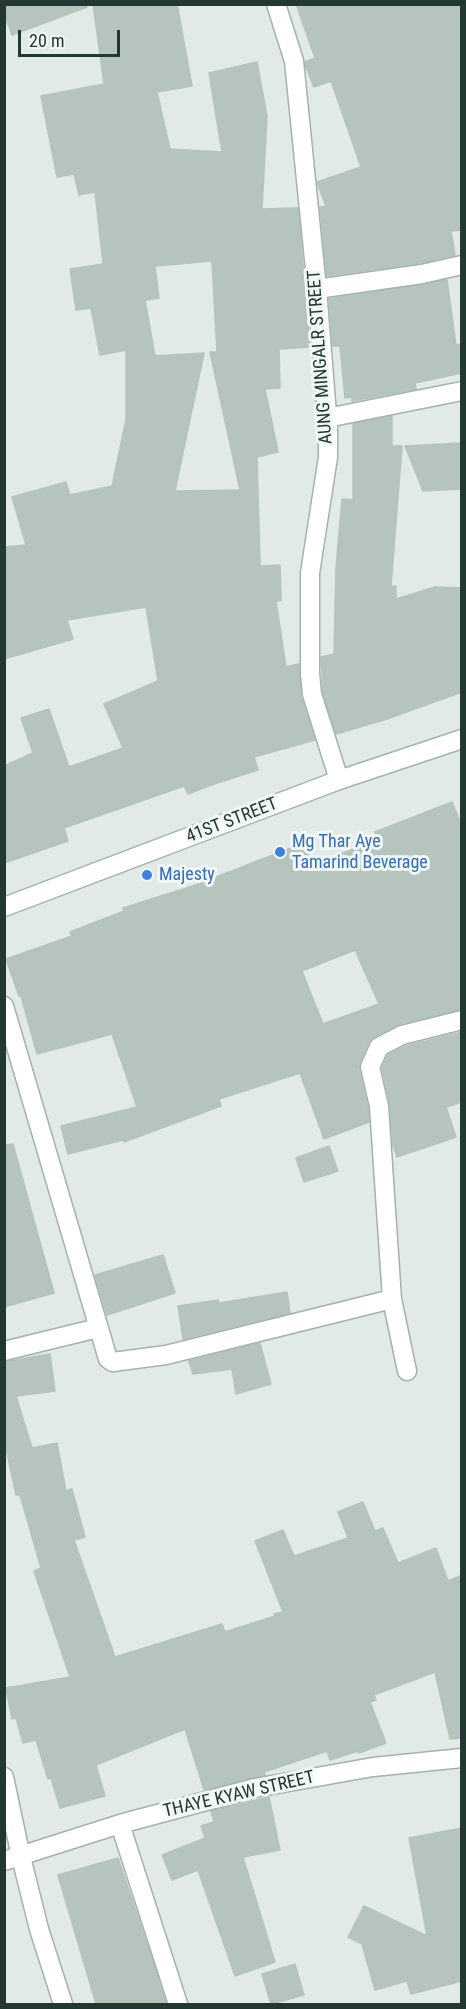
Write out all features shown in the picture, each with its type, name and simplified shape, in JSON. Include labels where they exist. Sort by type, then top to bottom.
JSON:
[{"type":"street","name":"AUNG MINGALR STREET","points":[[276,4],[294,61],[317,289],[327,418],[327,457],[310,573],[310,674],[312,694],[339,780]]},
{"type":"street","points":[[317,289],[461,268]]},
{"type":"street","points":[[327,418],[462,391]]},
{"type":"street","name":"41ST STREET","points":[[4,907],[339,780],[462,739]]},
{"type":"street","points":[[4,1006],[106,1356],[113,1362],[166,1355],[392,1299]]},
{"type":"street","points":[[407,1371],[392,1299],[379,1106],[370,1067],[379,1047],[402,1035],[462,1020]]},
{"type":"street","points":[[4,1351],[98,1328]]},
{"type":"street","name":"THAYE KYAW STREET","points":[[13,1859],[120,1824],[255,1788],[373,1767],[462,1758]]},
{"type":"street","points":[[4,1777],[13,1859],[63,2004]]},
{"type":"street","points":[[120,1824],[178,2004]]},
{"type":"building","points":[[4,4],[86,4],[87,7],[12,35],[4,13]]},
{"type":"building","points":[[93,4],[177,4],[192,86],[157,92],[170,149],[222,152],[209,73],[257,62],[267,116],[262,209],[298,208],[310,347],[279,349],[280,388],[265,389],[278,452],[257,457],[260,566],[280,565],[281,601],[276,601],[286,667],[299,664],[301,697],[315,740],[254,757],[258,770],[188,794],[184,786],[64,828],[68,841],[4,863],[4,766],[33,753],[21,718],[49,709],[69,767],[123,748],[104,704],[158,681],[146,607],[67,620],[73,639],[4,659],[4,547],[26,545],[12,497],[66,482],[70,495],[112,486],[126,420],[126,350],[100,355],[91,308],[76,310],[70,269],[103,264],[95,192],[79,195],[74,174],[57,177],[41,96],[104,84]],"holes":[[[212,261],[217,352],[210,352],[240,490],[175,491],[204,353],[155,356],[145,300],[159,298],[155,266]]]},
{"type":"building","points":[[296,4],[462,4],[462,230],[451,231],[455,255],[420,263],[327,276],[320,207],[326,207],[317,182],[361,167],[331,81],[314,87],[306,67],[305,62],[315,58]]},
{"type":"building","points":[[447,280],[456,345],[462,344],[462,373],[415,383],[416,389],[352,401],[352,397],[345,398],[340,346],[333,346],[329,299]]},
{"type":"building","points":[[392,416],[392,446],[402,446],[391,586],[396,586],[396,599],[435,587],[462,588],[462,692],[387,719],[336,734],[323,692],[321,657],[334,654],[336,568],[342,499],[353,500],[353,424]]},
{"type":"building","points":[[462,443],[462,489],[423,491],[405,446]]},
{"type":"building","points":[[452,802],[462,827],[462,1009],[399,1024],[369,1042],[359,1069],[369,1122],[324,1139],[300,1073],[219,1099],[221,1106],[124,1142],[123,1140],[68,1154],[61,1126],[137,1107],[112,1034],[37,1054],[21,996],[19,996],[6,959],[72,936],[70,932],[124,911],[123,908],[193,886],[304,843],[313,865],[378,839],[375,832]],"holes":[[[355,950],[379,1004],[323,1024],[302,971]]]},
{"type":"building","points":[[462,1032],[462,1102],[446,1107],[456,1137],[397,1157],[393,1145],[390,1104],[382,1068],[388,1055],[406,1046]]},
{"type":"building","points":[[13,1144],[54,1293],[4,1307],[4,1145]]},
{"type":"building","points":[[329,1146],[338,1171],[304,1182],[296,1158]]},
{"type":"building","points":[[163,1255],[175,1293],[107,1315],[95,1275]]},
{"type":"building","points":[[287,1292],[290,1313],[183,1339],[178,1306],[218,1300],[219,1303]]},
{"type":"building","points":[[260,1343],[271,1384],[236,1394],[232,1369],[193,1374],[189,1361]]},
{"type":"building","points":[[50,1354],[55,1391],[16,1396],[32,1448],[57,1443],[66,1491],[72,1489],[85,1537],[74,1540],[115,1657],[222,1624],[225,1632],[283,1612],[255,1541],[283,1530],[294,1556],[348,1538],[338,1512],[363,1502],[375,1531],[383,1528],[398,1563],[436,1548],[448,1581],[462,1575],[462,1738],[450,1739],[435,1672],[374,1695],[376,1700],[370,1702],[386,1743],[359,1753],[358,1751],[330,1760],[327,1751],[264,1772],[265,1775],[204,1790],[185,1729],[96,1765],[105,1796],[60,1808],[36,1740],[23,1743],[16,1718],[12,1719],[6,1688],[70,1677],[34,1571],[41,1568],[20,1495],[16,1495],[4,1439],[4,1362]]},
{"type":"building","points":[[269,1797],[280,1850],[243,1857],[275,1962],[235,1976],[198,1870],[172,1880],[162,1855],[205,1838],[201,1826],[214,1822],[211,1811]]},
{"type":"building","points":[[462,1828],[462,1981],[411,1994],[407,1981],[375,1990],[362,1944],[348,1937],[364,1906],[427,1936],[409,1838]]},
{"type":"building","points":[[118,1858],[166,2004],[96,2004],[58,1875]]},
{"type":"building","points":[[295,1964],[304,1995],[271,2004],[262,1974]]},
{"type":"place","name":"Mg Thar Aye Tamarind Beverage","points":[[280,852]]},
{"type":"place","name":"Majesty","points":[[147,875]]}]
